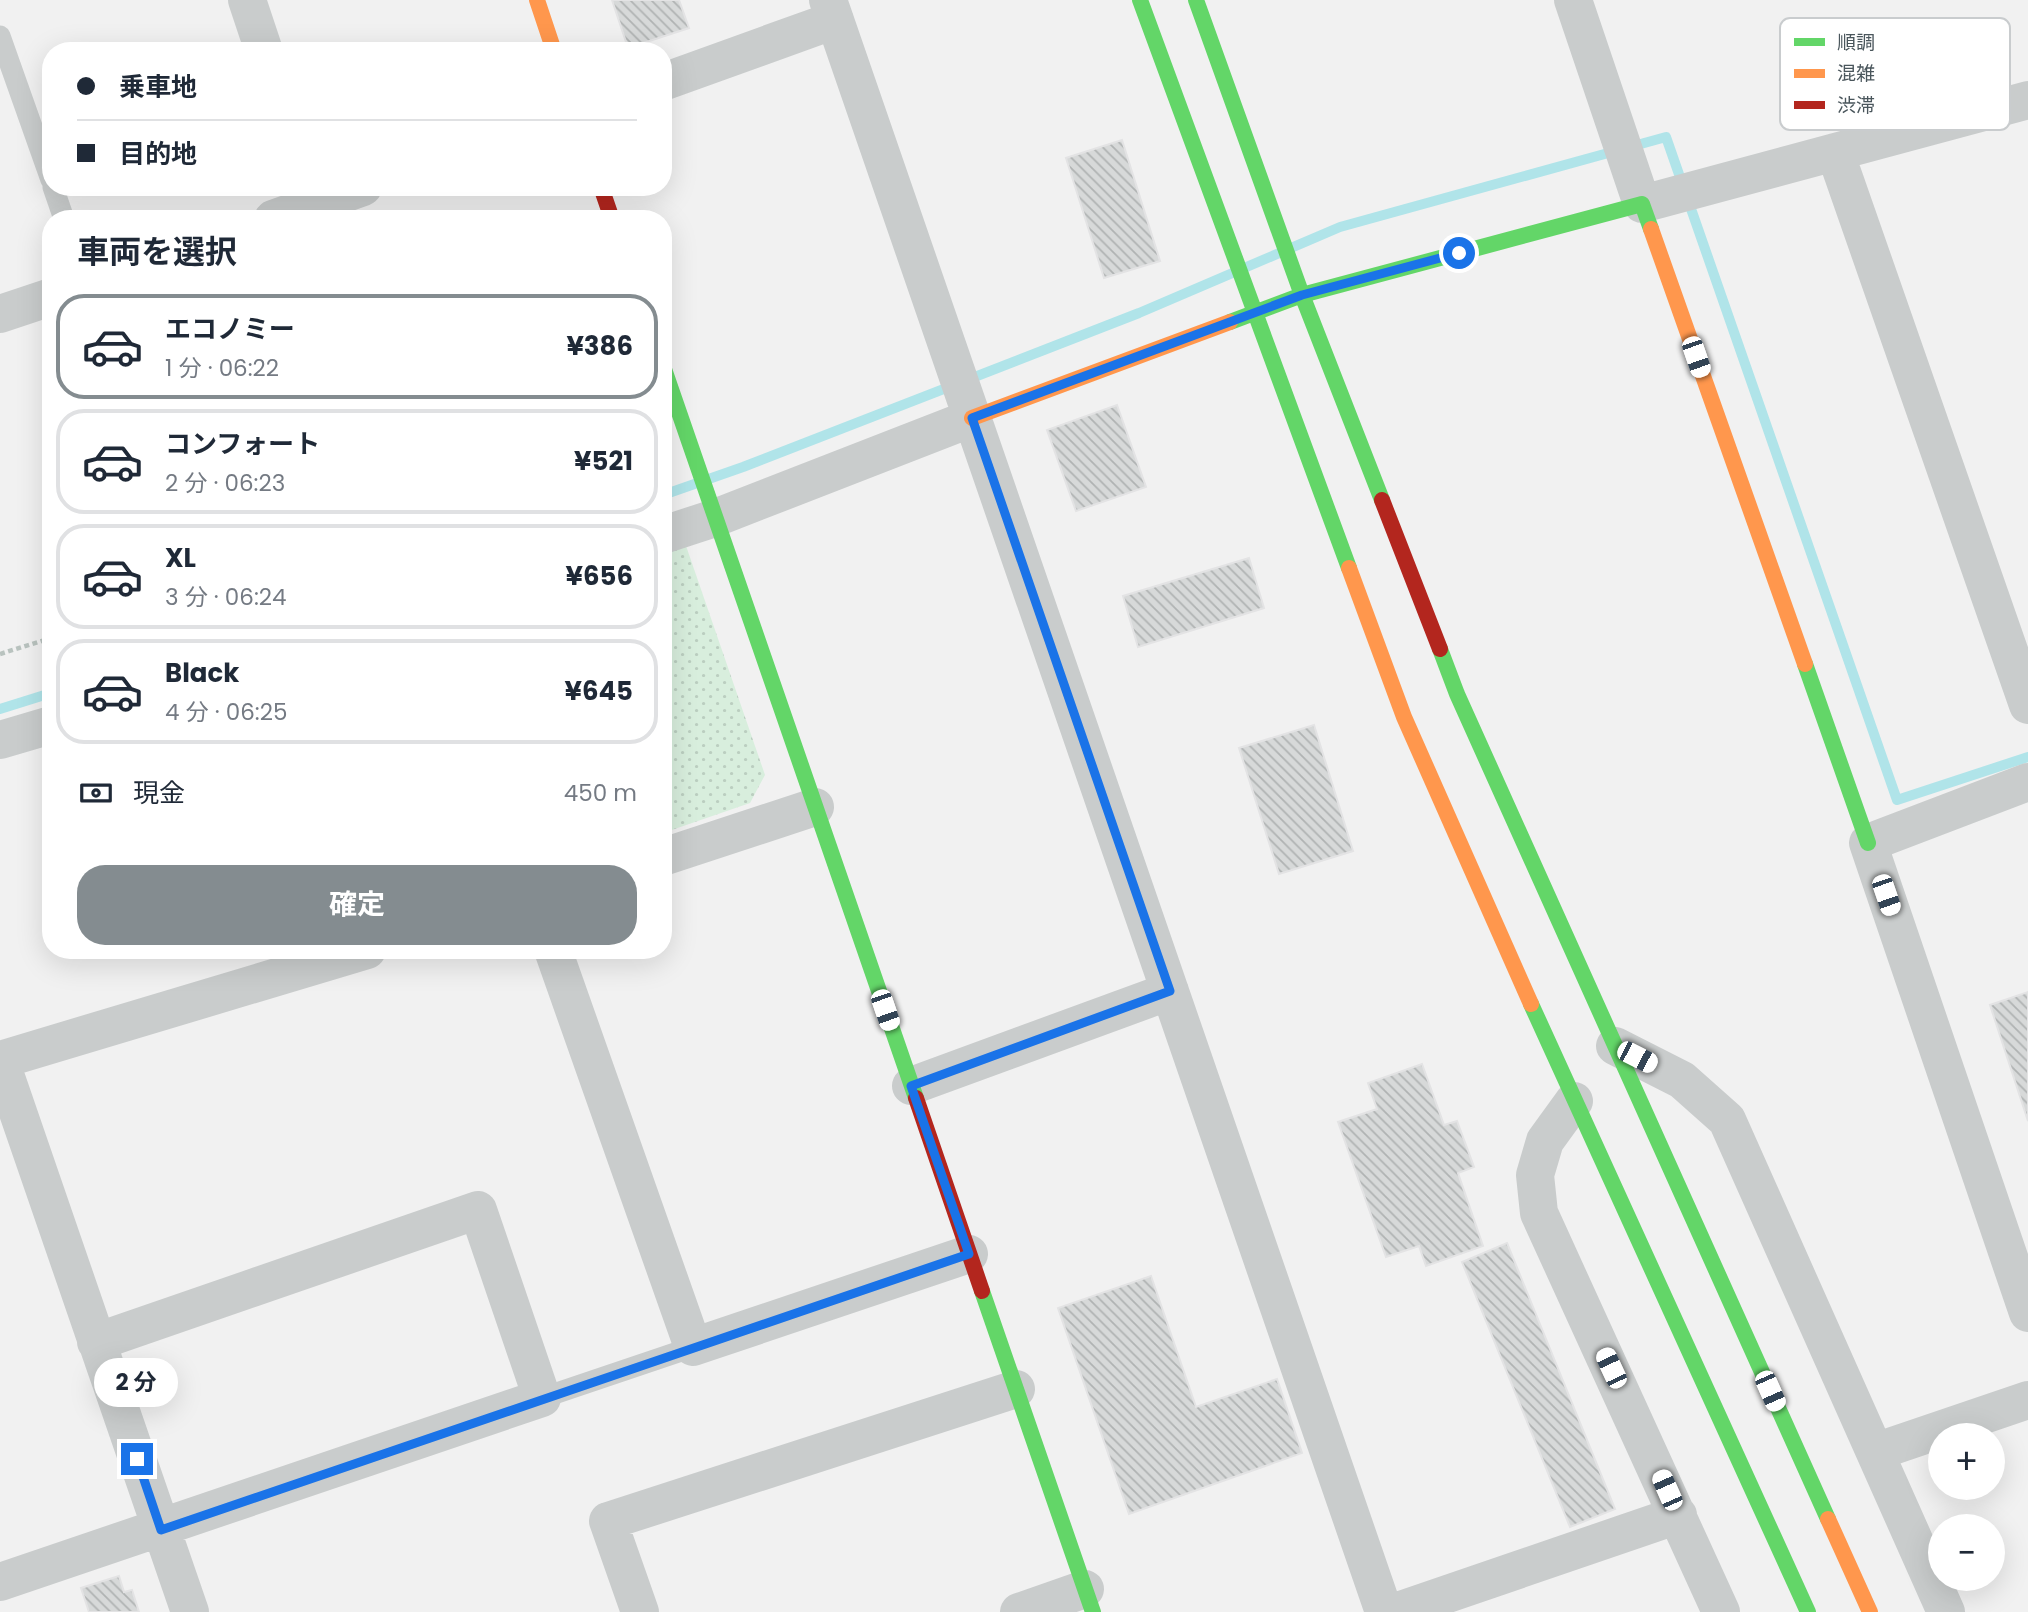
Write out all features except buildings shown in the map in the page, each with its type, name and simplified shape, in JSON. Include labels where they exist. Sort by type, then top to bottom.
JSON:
[{"type":"street","points":[[247,0],[261,42]]},
{"type":"street","points":[[537,0],[551,42]]},
{"type":"street","points":[[1140,0],[1404,717],[1574,1101],[1808,1612]]},
{"type":"street","points":[[1196,0],[1302,295],[1457,694],[1870,1612]]},
{"type":"street","points":[[1573,0],[1642,204],[1868,843],[2028,1313]]},
{"type":"street","points":[[672,78],[832,10],[1384,1612]]},
{"type":"street","points":[[2010,105],[2028,100]]},
{"type":"street","points":[[672,532],[1302,295],[1917,130]]},
{"type":"street","points":[[1835,152],[2028,705]]},
{"type":"street","points":[[296,210],[335,196]]},
{"type":"street","points":[[0,314],[42,300]]},
{"type":"street","points":[[672,392],[1089,1601],[1019,1612]]},
{"type":"street","points":[[0,740],[42,728]]},
{"type":"street","points":[[1868,843],[2028,782]]},
{"type":"street","points":[[672,854],[815,807]]},
{"type":"street","points":[[190,1612],[0,1060],[338,959]]},
{"type":"street","points":[[556,959],[693,1347],[969,1254]]},
{"type":"street","points":[[911,1086],[1170,991]]},
{"type":"street","points":[[1615,1046],[1682,1080],[1727,1120],[1946,1612]]},
{"type":"street","points":[[1574,1101],[1545,1141],[1535,1175],[1539,1213],[1721,1612]]},
{"type":"street","points":[[0,1583],[542,1398],[478,1210],[96,1342]]},
{"type":"street","points":[[640,1612],[608,1521],[1016,1389]]},
{"type":"street","points":[[1875,1452],[2028,1400]]},
{"type":"street","points":[[1395,1612],[1678,1515]]},
{"type":"lane","points":[[0,36],[42,155]]},
{"type":"lane","points":[[542,1398],[693,1347]]},
{"type":"path","points":[[0,654],[42,641]]},
{"type":"green space","points":[[684,540],[765,775],[750,803],[672,830],[672,544]]},
{"type":"waterway","points":[[672,492],[743,467],[1139,313],[1340,227],[1666,137],[1897,800],[2028,757]]},
{"type":"waterway","points":[[0,709],[42,696]]},
{"type":"traffic: fast","points":[[1140,0],[1349,568]]},
{"type":"traffic: fast","points":[[1196,0],[1302,295],[1382,500]]},
{"type":"traffic: fast","points":[[1230,322],[1302,295],[1642,204],[1651,229]]},
{"type":"traffic: fast","points":[[672,392],[916,1098]]},
{"type":"traffic: fast","points":[[1440,649],[1457,694],[1828,1519]]},
{"type":"traffic: fast","points":[[1805,664],[1868,843]]},
{"type":"traffic: fast","points":[[1531,1004],[1808,1612]]},
{"type":"traffic: fast","points":[[982,1291],[1093,1612]]},
{"type":"traffic: slow","points":[[537,0],[551,42]]},
{"type":"traffic: slow","points":[[1651,229],[1805,664]]},
{"type":"traffic: slow","points":[[972,418],[1230,322]]},
{"type":"traffic: slow","points":[[1349,568],[1404,717],[1531,1004]]},
{"type":"traffic: slow","points":[[1828,1519],[1870,1612]]},
{"type":"traffic: jam","points":[[604,196],[609,210]]},
{"type":"traffic: jam","points":[[1382,500],[1440,649]]},
{"type":"traffic: jam","points":[[916,1098],[982,1291]]},
{"type":"route","points":[[137,1459],[161,1530],[969,1254],[911,1086],[1170,991],[972,418],[1302,295],[1459,253]]}]
